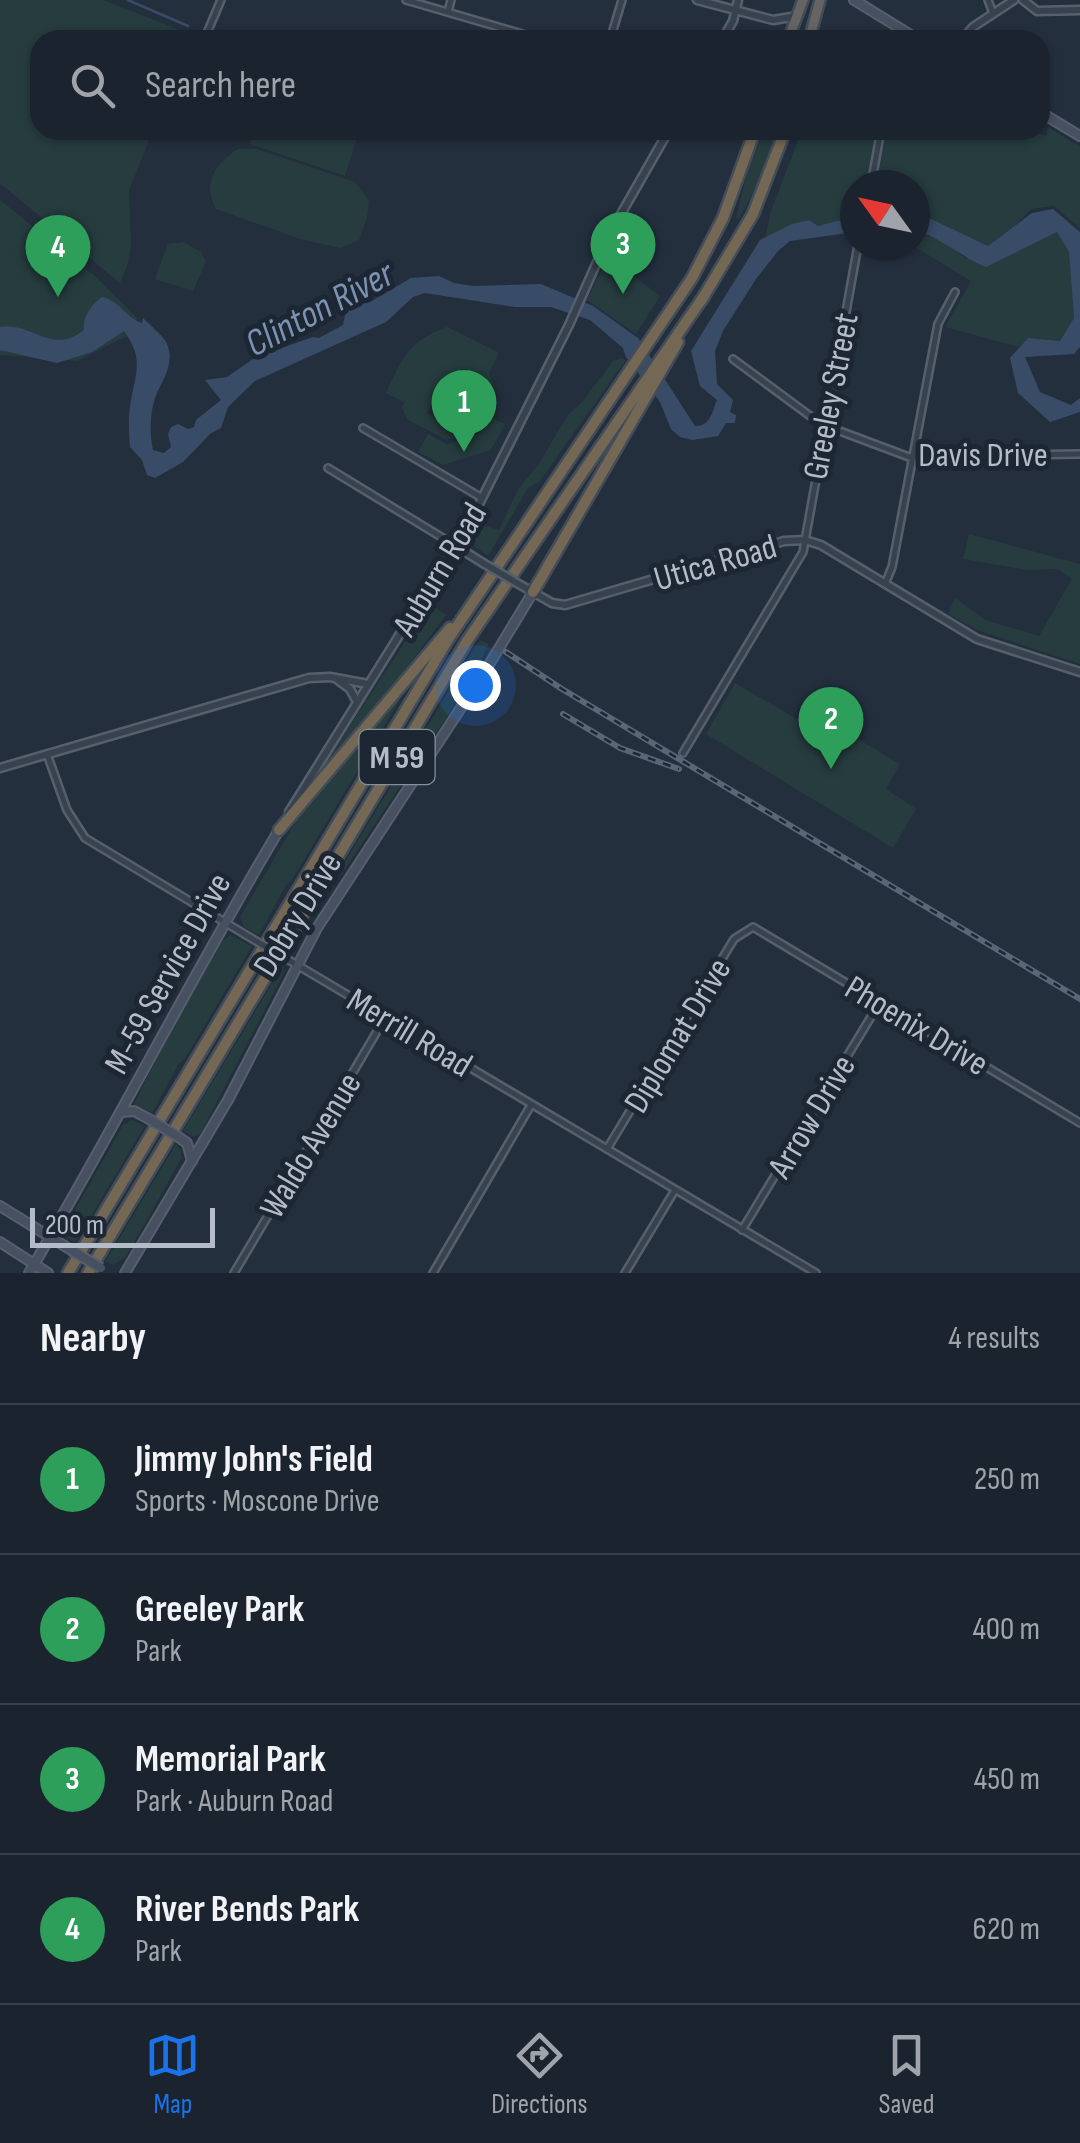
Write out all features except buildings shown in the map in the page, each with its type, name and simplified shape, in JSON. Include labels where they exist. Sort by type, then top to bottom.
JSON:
[{"type":"highway","points":[[792,30],[803,0]]},
{"type":"highway","points":[[812,30],[820,0]]},
{"type":"highway","name":"M 59","points":[[68,1273],[468,609],[646,348],[710,246],[752,140]]},
{"type":"highway","points":[[532,592],[646,387],[752,214],[781,140]]},
{"type":"highway","name":"M 59","points":[[88,1273],[460,654],[646,387]]},
{"type":"highway","points":[[280,830],[430,649],[468,609]]},
{"type":"main road","points":[[854,0],[902,30]]},
{"type":"main road","points":[[1050,118],[1080,136]]},
{"type":"main road","name":"Dobry Drive","points":[[125,1273],[237,1082],[333,902],[462,707],[532,592]]},
{"type":"main road","name":"M-59 Service Drive","points":[[29,1273],[122,1112],[165,1026],[280,830]]},
{"type":"main road","points":[[122,1112],[134,1112],[180,1138],[189,1147],[192,1161]]},
{"type":"main road","points":[[0,1206],[106,1271]]},
{"type":"main road","points":[[0,1242],[48,1273]]},
{"type":"street","points":[[208,30],[220,0]]},
{"type":"street","points":[[406,0],[509,30]]},
{"type":"street","points":[[448,12],[452,0]]},
{"type":"street","points":[[613,30],[622,0]]},
{"type":"street","points":[[696,0],[774,20],[797,16]]},
{"type":"street","points":[[727,30],[738,0]]},
{"type":"street","points":[[988,0],[993,14]]},
{"type":"street","points":[[970,30],[1014,0]]},
{"type":"street","points":[[1023,0],[1037,12],[1080,10]]},
{"type":"street","name":"Auburn Road","points":[[356,701],[456,546],[569,325],[609,234],[664,140]]},
{"type":"street","points":[[874,170],[880,140]]},
{"type":"street","name":"Greeley Street","points":[[683,753],[800,556],[855,260]]},
{"type":"street","points":[[885,584],[892,566],[938,324],[955,292]]},
{"type":"street","name":"Davis Drive","points":[[732,359],[824,426],[912,458],[1080,454]]},
{"type":"street","points":[[362,428],[482,498]]},
{"type":"street","points":[[328,468],[456,546]]},
{"type":"street","name":"Utica Road","points":[[456,546],[552,604],[565,606],[784,541],[805,540],[821,545],[977,640],[1080,672]]},
{"type":"street","points":[[0,768],[296,682],[319,677],[368,684]]},
{"type":"street","points":[[335,678],[350,689],[356,701]]},
{"type":"street","name":"M-59 Service Drive","points":[[280,830],[356,701]]},
{"type":"street","name":"Merrill Road","points":[[47,754],[66,810],[79,833],[816,1273]]},
{"type":"street","name":"Phoenix Drive","points":[[753,927],[1080,1123]]},
{"type":"street","name":"Diplomat Drive","points":[[607,1150],[734,939],[753,927]]},
{"type":"street","name":"Arrow Drive","points":[[742,1230],[880,1002]]},
{"type":"street","name":"Waldo Avenue","points":[[234,1273],[385,1018]]},
{"type":"street","points":[[433,1273],[531,1104]]},
{"type":"street","points":[[625,1273],[675,1189]]},
{"type":"green space","points":[[0,0],[103,0],[180,30],[30,30],[30,140],[149,140],[129,191],[131,243],[120,283],[0,183]]},
{"type":"green space","points":[[1050,128],[1080,147],[1080,228],[1054,206],[1031,209],[988,246],[930,218],[930,170],[840,170],[840,220],[818,226],[809,220],[792,224],[765,238],[798,140],[1050,140]]},
{"type":"green space","points":[[251,140],[356,140],[345,176],[250,144]]},
{"type":"green space","points":[[760,140],[775,140],[739,219],[736,217]]},
{"type":"green space","points":[[238,149],[256,149],[355,182],[369,200],[359,240],[340,248],[300,239],[216,209],[210,190],[213,174]]},
{"type":"green space","points":[[0,200],[96,277],[137,318],[135,332],[77,361],[0,355]]},
{"type":"green space","points":[[1057,232],[1069,252],[1074,318],[1060,341],[1028,338],[1019,347],[945,327],[971,281],[930,256],[930,237],[950,244],[964,258],[1020,249]]},
{"type":"green space","points":[[184,242],[201,252],[206,262],[193,291],[155,279],[168,244]]},
{"type":"green space","points":[[608,257],[660,296],[636,334],[587,300]]},
{"type":"green space","points":[[447,327],[499,353],[489,373],[495,392],[475,431],[447,440],[408,420],[402,408],[404,402],[386,393],[408,352],[423,338]],"holes":[[[452,386],[463,388],[476,398],[460,432],[427,413],[435,394]]]},
{"type":"green space","points":[[626,360],[539,482],[528,488],[488,556],[474,546],[471,536],[477,523],[499,530],[518,489],[538,465],[568,415],[613,361]]},
{"type":"green space","points":[[488,416],[505,424],[491,450],[443,465],[418,452],[428,434],[447,444],[478,434]]},
{"type":"green space","points":[[969,534],[1080,564],[1080,664],[980,631],[948,614],[955,598],[986,620],[1039,636],[1072,579],[1058,569],[1027,570],[963,559]]},
{"type":"green space","points":[[430,604],[446,615],[327,767],[324,765]]},
{"type":"green space","points":[[480,640],[489,644],[462,694],[341,875],[338,873]]},
{"type":"green space","points":[[735,683],[807,725],[841,729],[900,764],[886,789],[916,809],[893,848],[706,734]]},
{"type":"green space","points":[[397,698],[400,700],[259,935],[244,927],[240,917],[296,821]]},
{"type":"green space","points":[[230,935],[252,946],[152,1113],[134,1104],[172,1028],[223,940]]},
{"type":"green space","points":[[283,965],[284,973],[200,1134],[194,1137],[183,1131]]},
{"type":"green space","points":[[132,1120],[145,1126],[75,1243],[62,1233],[123,1125]]},
{"type":"green space","points":[[176,1144],[181,1159],[126,1257],[113,1265],[105,1262]]},
{"type":"water","points":[[1053,209],[1080,232],[1080,347],[1074,354],[1025,357],[1040,392],[1071,405],[1080,398],[1080,412],[1050,422],[1018,393],[1010,358],[1028,338],[1060,341],[1074,318],[1069,252],[1057,232],[986,267],[930,237],[930,218],[988,246],[1032,213]]},
{"type":"water","points":[[809,220],[818,226],[840,220],[840,234],[790,241],[756,279],[723,331],[715,351],[717,384],[733,400],[730,412],[736,415],[735,423],[726,423],[718,436],[692,440],[671,429],[660,402],[623,348],[590,320],[551,307],[515,307],[425,293],[413,297],[386,322],[255,381],[228,407],[221,428],[183,462],[155,478],[147,475],[142,460],[130,447],[129,412],[137,360],[124,331],[92,352],[57,363],[0,350],[0,327],[23,329],[52,339],[72,337],[84,330],[88,311],[102,297],[137,321],[142,323],[143,318],[169,349],[168,370],[155,399],[151,421],[153,450],[164,453],[171,447],[171,427],[194,427],[196,420],[221,400],[205,380],[227,377],[256,357],[319,338],[343,325],[353,306],[370,302],[411,278],[439,276],[473,286],[541,284],[593,306],[638,338],[695,426],[710,418],[717,400],[700,386],[691,351],[760,240],[792,224]]},
{"type":"waterway","points":[[128,0],[188,26]]},
{"type":"railway","points":[[506,652],[1080,999]]},
{"type":"railway","points":[[563,714],[620,748],[679,769]]},
{"type":"place","name":"Memorial Park","points":[[623,294]]},
{"type":"place","name":"River Bends Park","points":[[58,297]]},
{"type":"place","name":"Jimmy John's Field","points":[[464,452]]},
{"type":"place","name":"Greeley Park","points":[[831,769]]},
{"type":"water label","name":"Clinton River","points":[[319,308]]}]
